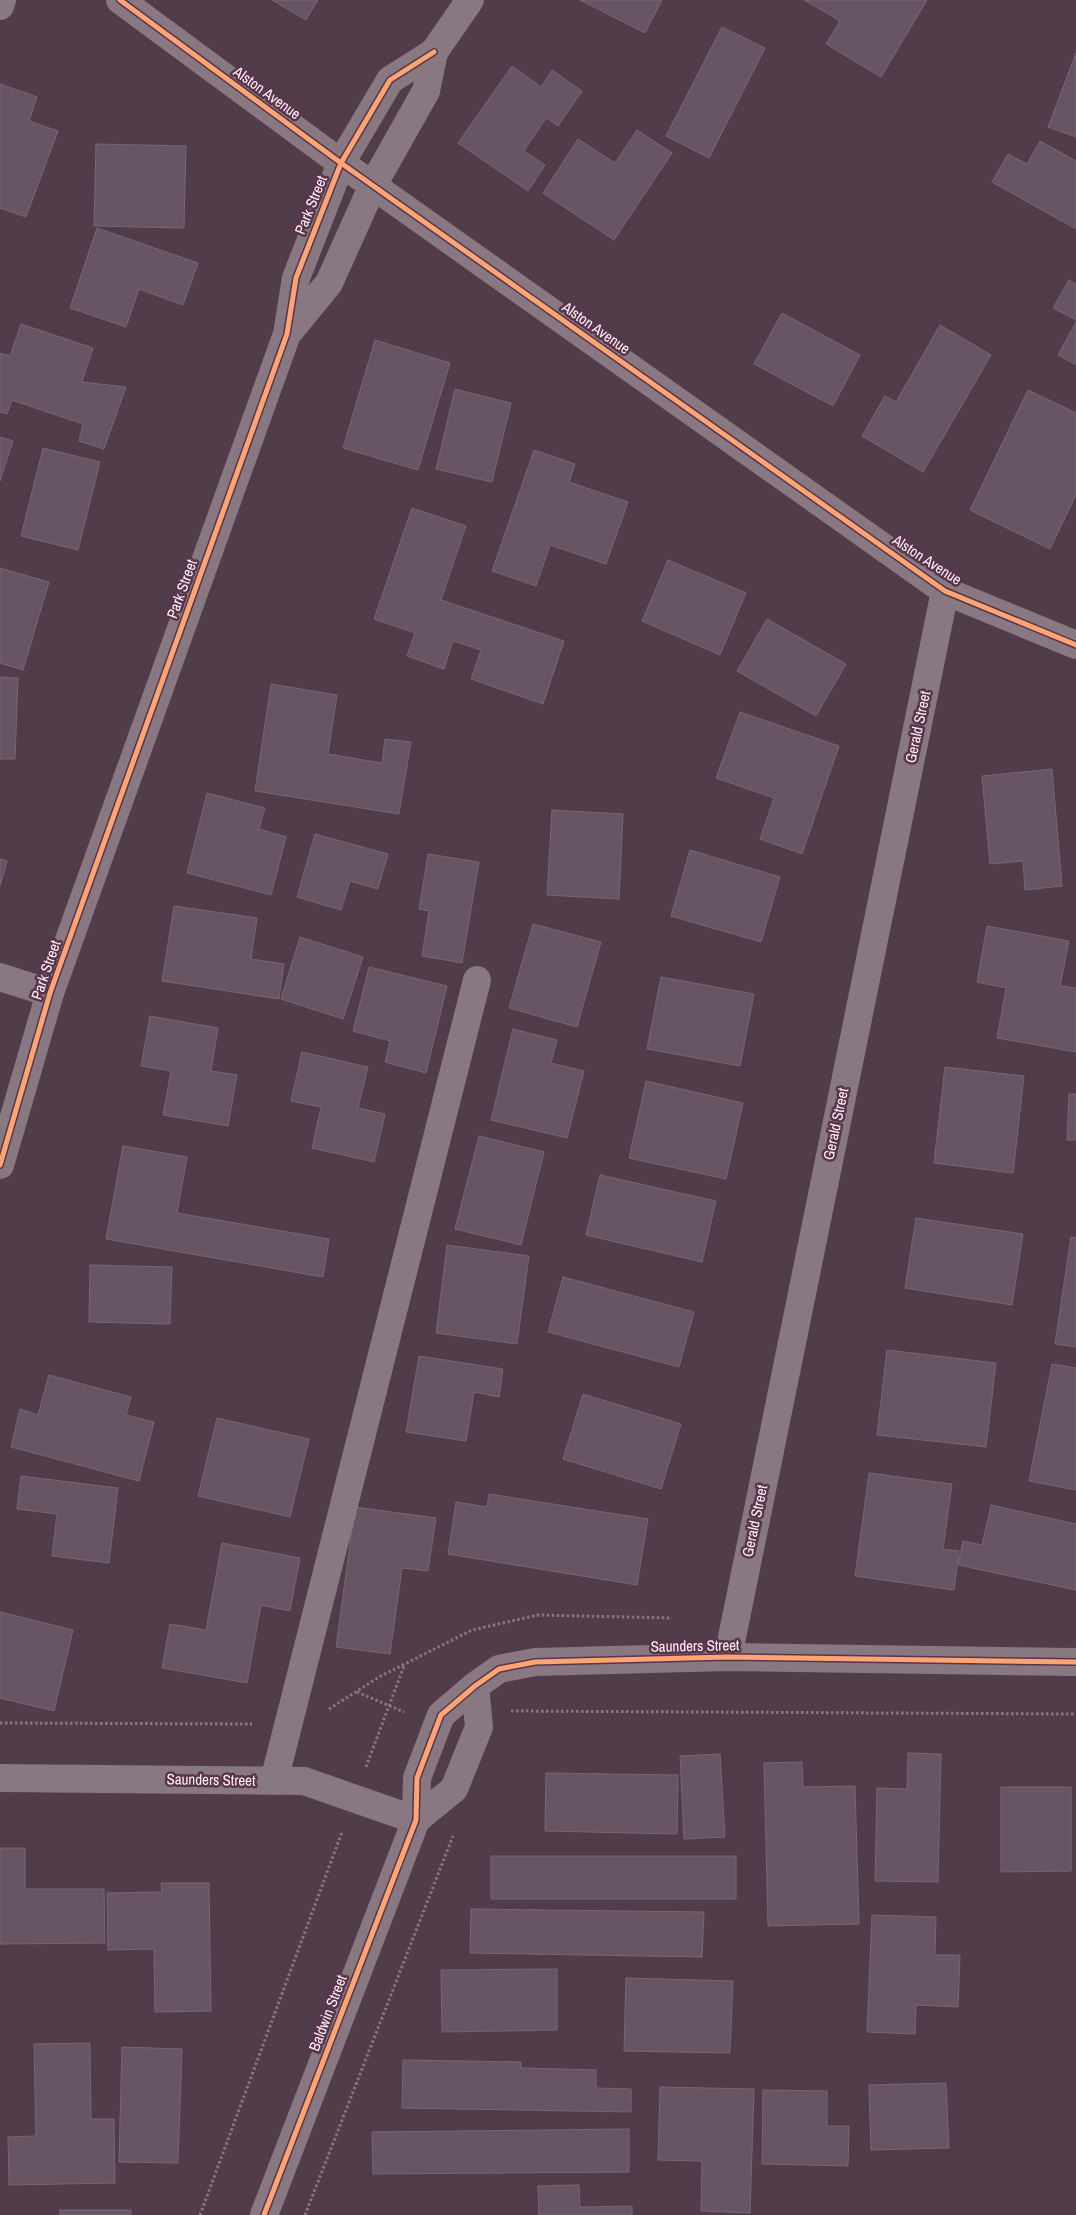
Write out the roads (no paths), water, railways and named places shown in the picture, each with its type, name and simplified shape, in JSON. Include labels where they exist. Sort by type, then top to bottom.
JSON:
[{"type":"street","points":[[0,6],[2,0]]},
{"type":"street","name":"Alston Avenue","points":[[120,0],[341,163],[945,591],[1076,645]]},
{"type":"street","name":"Park Street","points":[[0,1165],[50,993],[287,334],[296,278],[341,163],[390,80],[434,52],[470,0]]},
{"type":"street","name":"Park Street","points":[[287,334],[329,283],[373,185],[426,91],[434,52]]},
{"type":"street","name":"Gerald Street","points":[[728,1657],[945,591]]},
{"type":"street","points":[[0,977],[50,993]]},
{"type":"street","points":[[274,1781],[477,980]]},
{"type":"street","name":"Saunders Street","points":[[0,1778],[304,1781],[416,1820],[417,1778],[441,1715],[475,1686],[499,1670],[535,1662],[728,1657],[1076,1662]]},
{"type":"street","points":[[416,1820],[454,1789],[478,1727],[475,1686]]},
{"type":"street","name":"Baldwin Street","points":[[264,2215],[416,1820]]}]
